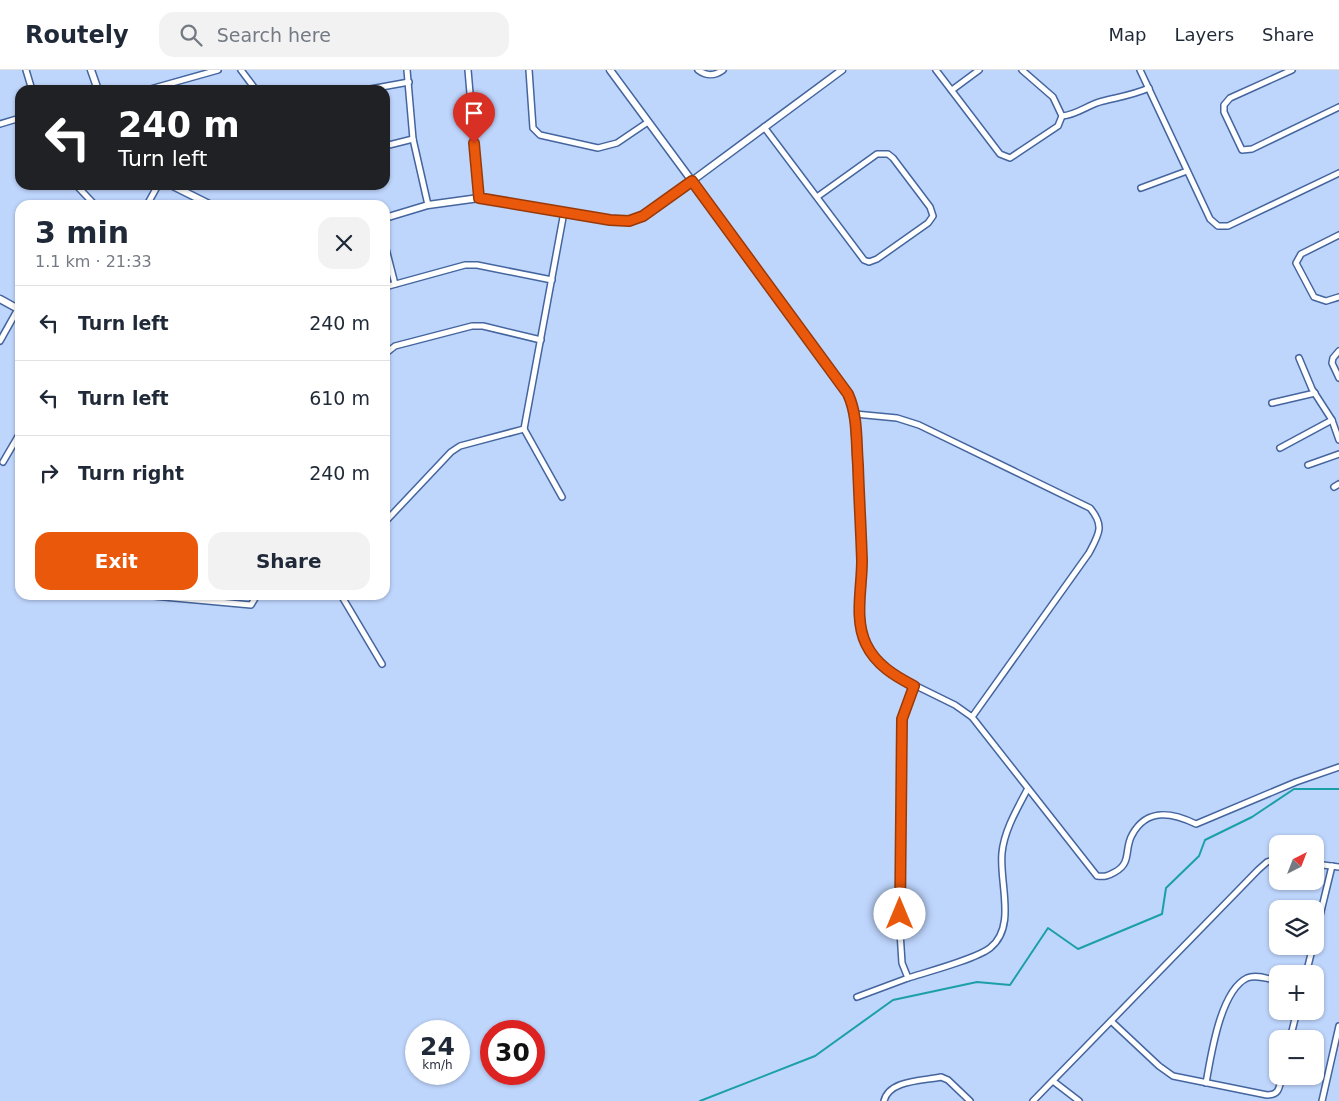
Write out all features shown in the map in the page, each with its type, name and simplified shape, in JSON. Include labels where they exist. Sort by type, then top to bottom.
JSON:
[{"type":"street","points":[[26,70],[30,85]]},
{"type":"street","points":[[92,70],[96,85]]},
{"type":"street","points":[[163,85],[218,70]]},
{"type":"street","points":[[241,70],[252,85]]},
{"type":"street","points":[[407,70],[413,139],[428,204]]},
{"type":"street","points":[[468,70],[479,198]]},
{"type":"street","points":[[529,70],[533,128],[540,135],[598,148],[607,147],[648,122]]},
{"type":"street","points":[[610,70],[848,394],[855,414],[862,561],[860,626],[866,645],[880,664],[896,676],[955,705],[972,717],[1097,876],[1105,878],[1118,871],[1126,863],[1131,836],[1144,821],[1158,814],[1171,814],[1196,824],[1296,782],[1339,767]]},
{"type":"street","points":[[698,70],[705,74],[713,75],[724,70]]},
{"type":"street","points":[[390,216],[428,204],[479,198],[629,221],[650,212],[842,70]]},
{"type":"street","points":[[936,70],[1005,158],[1016,155],[1058,126],[1062,116],[1053,97],[1022,70]]},
{"type":"street","points":[[952,90],[979,70]]},
{"type":"street","points":[[1140,70],[1214,224],[1222,227],[1339,173]]},
{"type":"street","points":[[1292,70],[1230,98],[1224,105],[1224,112],[1242,150],[1252,149],[1339,107]]},
{"type":"street","points":[[390,85],[408,82]]},
{"type":"street","points":[[1062,116],[1103,101],[1132,95],[1149,88]]},
{"type":"street","points":[[0,124],[15,120]]},
{"type":"street","points":[[764,127],[859,255],[869,262],[877,260],[928,223],[933,216],[930,207],[893,158],[883,152],[877,154],[817,197]]},
{"type":"street","points":[[390,145],[413,139]]},
{"type":"street","points":[[1141,188],[1187,171]]},
{"type":"street","points":[[81,190],[90,200]]},
{"type":"street","points":[[181,190],[201,200]]},
{"type":"street","points":[[562,497],[524,429],[542,340],[564,212]]},
{"type":"street","points":[[1339,235],[1301,254],[1296,263],[1314,297],[1326,302],[1339,297]]},
{"type":"street","points":[[390,264],[395,284]]},
{"type":"street","points":[[390,286],[465,265],[477,265],[552,280]]},
{"type":"street","points":[[0,299],[15,308]]},
{"type":"street","points":[[0,341],[15,317]]},
{"type":"street","points":[[390,350],[395,346],[472,326],[484,326],[542,340]]},
{"type":"street","points":[[1339,351],[1333,358],[1332,363],[1339,378]]},
{"type":"street","points":[[1299,358],[1314,393],[1332,420],[1339,440]]},
{"type":"street","points":[[1272,403],[1314,393]]},
{"type":"street","points":[[855,414],[897,418],[919,425],[1090,508],[1100,524],[1099,536],[1089,553],[972,717]]},
{"type":"street","points":[[1280,448],[1332,420]]},
{"type":"street","points":[[390,517],[451,452],[460,446],[524,429]]},
{"type":"street","points":[[3,462],[15,442]]},
{"type":"street","points":[[1308,465],[1339,454]]},
{"type":"street","points":[[196,600],[251,605],[254,600]]},
{"type":"street","points":[[344,600],[382,664]]},
{"type":"street","points":[[908,978],[902,963],[900,932],[900,788],[902,719],[914,686]]},
{"type":"street","points":[[857,996],[983,952],[998,940],[1003,929],[1005,916],[1002,853],[1012,820],[1028,790]]},
{"type":"street","points":[[1033,1101],[1258,870],[1269,861]]},
{"type":"street","points":[[1324,865],[1339,867]]},
{"type":"street","points":[[1324,900],[1332,866]]},
{"type":"street","points":[[1206,1083],[1219,1019],[1236,990],[1248,977],[1257,976],[1269,979]]},
{"type":"street","points":[[1111,1021],[1168,1074],[1274,1095],[1278,1092],[1280,1085]]},
{"type":"street","points":[[1322,1101],[1339,1026]]},
{"type":"street","points":[[884,1101],[886,1093],[892,1087],[941,1077],[948,1080],[970,1101]]},
{"type":"street","points":[[1053,1081],[1079,1101]]},
{"type":"waterway","points":[[700,1101],[815,1056],[893,1000],[977,982],[1010,985],[1048,928],[1078,949],[1162,914],[1166,888],[1199,856],[1205,840],[1252,817],[1294,789],[1339,789]]},
{"type":"route","points":[[474,143],[479,198],[610,220],[629,221],[650,212],[692,181],[848,394],[855,414],[860,509],[862,561],[860,626],[866,645],[880,664],[914,686],[904,707],[902,719],[900,914]]}]
